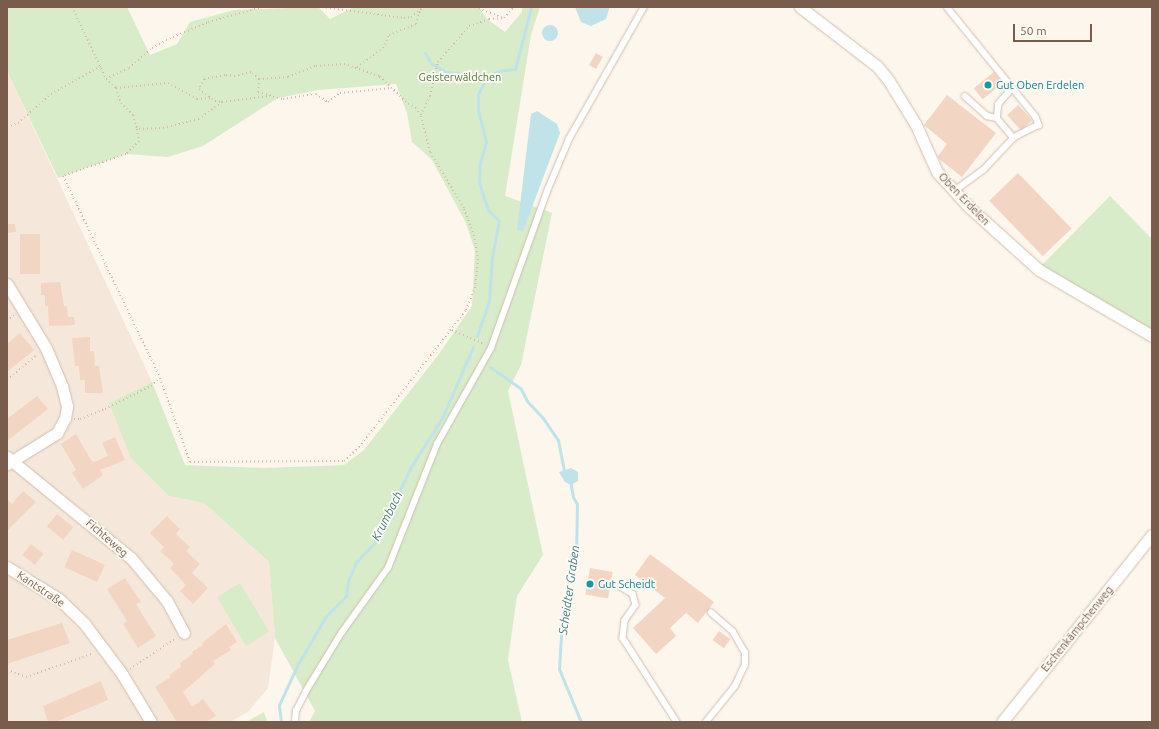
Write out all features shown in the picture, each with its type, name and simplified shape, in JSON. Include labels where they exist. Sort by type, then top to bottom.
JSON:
[{"type":"street","name":"Oben Erdelen","points":[[800,7],[858,50],[881,71],[916,125],[937,172],[955,192],[1040,270],[1152,336]]},
{"type":"street","points":[[7,284],[46,348],[62,386],[66,406],[65,418],[57,433],[8,460]]},
{"type":"street","name":"Fichteweg","points":[[8,460],[131,558],[167,601],[180,636]]},
{"type":"street","name":"Eschenkämpchenweg","points":[[1002,722],[1152,536]]},
{"type":"street","name":"Kantstraße","points":[[7,567],[59,599],[84,623],[106,650],[151,722]]},
{"type":"lane","points":[[295,722],[296,711],[306,691],[342,632],[382,578],[437,444],[491,348],[548,189],[569,139],[644,7]]},
{"type":"lane","points":[[947,7],[1036,118],[1039,125],[1014,138],[984,170],[955,192]]},
{"type":"lane","points":[[996,118],[999,104],[1012,89]]},
{"type":"lane","points":[[965,96],[987,116],[996,118],[1014,138]]},
{"type":"lane","points":[[620,586],[633,594],[636,604],[625,621],[623,638],[677,722]]},
{"type":"lane","points":[[706,722],[734,686],[744,665],[745,653],[733,632],[711,613]]},
{"type":"path","points":[[72,7],[106,78],[116,88],[121,103],[133,115],[139,141],[126,154],[63,176],[160,378],[190,462],[344,461],[359,447],[452,330],[466,310],[475,288],[478,260],[474,236],[464,208],[430,152],[421,115],[379,76],[344,64],[315,66],[288,77],[259,79],[251,72],[235,76],[225,75],[204,79],[199,89],[212,98],[222,102],[272,96]]},
{"type":"path","points":[[106,78],[129,68],[152,48],[173,37],[208,22],[262,7]]},
{"type":"path","points":[[322,7],[404,18],[411,17],[424,7]]},
{"type":"path","points":[[475,7],[504,18]]},
{"type":"path","points":[[421,115],[430,96],[438,62],[469,26],[490,19],[504,18],[514,7]]},
{"type":"path","points":[[356,67],[383,48],[389,35],[416,24],[420,10]]},
{"type":"path","points":[[7,127],[18,123],[51,94],[79,76],[101,66]]},
{"type":"path","points":[[259,79],[258,92],[283,99],[316,94],[328,102],[340,93],[392,88]]},
{"type":"path","points":[[116,88],[168,83],[197,99],[212,98]]},
{"type":"path","points":[[137,128],[164,128],[199,119],[222,102]]},
{"type":"path","points":[[452,330],[491,348]]},
{"type":"path","points":[[7,380],[46,348]]},
{"type":"path","points":[[65,418],[80,419],[151,386],[160,378]]},
{"type":"path","points":[[122,674],[180,636]]},
{"type":"path","points":[[7,670],[26,677],[106,650]]},
{"type":"shaded area","points":[[7,71],[152,382],[109,403],[169,496],[204,503],[269,562],[275,638],[268,688],[248,712],[230,722],[7,722]]},
{"type":"green space","name":"Geisterwäldchen","points":[[7,7],[127,7],[150,55],[177,44],[190,22],[234,10],[318,7],[330,19],[352,8],[479,7],[487,19],[505,32],[522,12],[522,7],[540,7],[531,35],[505,196],[552,213],[521,365],[508,391],[543,555],[517,596],[508,660],[522,722],[309,722],[315,711],[275,638],[269,562],[204,503],[169,496],[131,458],[109,403],[152,382],[185,465],[264,468],[344,465],[364,450],[439,354],[472,306],[475,251],[466,223],[432,160],[412,142],[407,113],[396,84],[318,90],[278,98],[203,146],[168,157],[126,154],[58,178],[7,71]]},
{"type":"green space","points":[[1110,196],[1152,239],[1152,331],[1042,265]]},
{"type":"green space","points":[[240,583],[269,632],[246,646],[217,597]]},
{"type":"green space","points":[[264,712],[267,722],[246,722]]},
{"type":"water","points":[[575,7],[609,7],[609,9],[606,19],[591,26],[581,22]]},
{"type":"water","points":[[550,25],[556,27],[558,33],[556,39],[550,41],[544,39],[542,33],[544,27]]},
{"type":"water","points":[[537,111],[557,124],[560,133],[523,231],[517,230],[531,114]]},
{"type":"water","points":[[571,468],[578,472],[578,481],[571,485],[565,482],[559,472]]},
{"type":"building","points":[[596,53],[603,57],[596,69],[589,65]]},
{"type":"building","name":"Gut Oben Erdelen","points":[[994,72],[1003,83],[983,99],[974,88]]},
{"type":"building","points":[[947,95],[996,133],[962,177],[939,159],[938,156],[947,144],[924,125]]},
{"type":"building","points":[[1018,105],[1032,120],[1021,131],[1007,115]]},
{"type":"building","points":[[1018,173],[1071,228],[1043,256],[989,201]]},
{"type":"building","points":[[7,224],[15,224],[16,232],[7,233]]},
{"type":"building","points":[[20,234],[40,234],[40,274],[20,274]]},
{"type":"building","points":[[60,282],[64,306],[67,306],[68,317],[74,317],[75,325],[49,326],[48,306],[45,306],[45,295],[41,295],[41,283]]},
{"type":"building","points":[[20,333],[34,350],[7,372],[7,344]]},
{"type":"building","points":[[90,337],[90,351],[94,351],[95,366],[99,366],[103,393],[85,393],[85,380],[80,380],[79,366],[75,366],[72,338]]},
{"type":"building","points":[[37,396],[48,409],[7,441],[7,419]]},
{"type":"building","points":[[76,434],[91,460],[94,462],[108,456],[102,443],[115,437],[125,460],[100,470],[103,475],[83,489],[72,473],[76,470],[61,444]]},
{"type":"building","points":[[23,491],[36,502],[7,531],[7,499],[12,504]]},
{"type":"building","points":[[57,514],[73,527],[63,540],[47,526]]},
{"type":"building","points":[[167,516],[180,529],[176,534],[190,547],[186,551],[200,564],[192,573],[208,588],[193,604],[180,591],[186,585],[170,568],[174,564],[160,551],[164,547],[150,533]]},
{"type":"building","points":[[31,544],[44,554],[35,565],[22,555]]},
{"type":"building","points":[[72,550],[105,565],[97,582],[64,567]]},
{"type":"building","points":[[650,554],[714,602],[698,623],[686,613],[670,628],[676,636],[656,654],[633,628],[665,598],[635,575]]},
{"type":"building","name":"Gut Scheidt","points":[[590,568],[613,572],[608,599],[585,595]]},
{"type":"building","points":[[125,578],[141,602],[136,604],[156,636],[138,648],[123,624],[127,621],[107,589]]},
{"type":"building","points":[[62,623],[70,643],[7,664],[7,640]]},
{"type":"building","points":[[226,624],[237,642],[229,647],[231,650],[213,661],[215,664],[183,692],[192,707],[203,699],[216,716],[206,722],[177,722],[155,687],[171,677],[169,675],[181,667],[180,663],[193,654],[192,652],[203,645],[202,643]]},
{"type":"building","points":[[719,631],[730,639],[724,648],[713,640]]},
{"type":"building","points":[[101,681],[108,700],[55,722],[48,722],[43,706]]},
{"type":"waterway","name":"Krumbach","points":[[477,336],[489,301],[492,257],[499,221],[488,210],[479,183],[480,163],[486,142],[478,110],[478,94],[487,77],[498,71],[515,69],[531,7]]},
{"type":"waterway","points":[[425,53],[431,63],[446,72],[478,75],[486,80]]},
{"type":"waterway","name":"Krumbach","points":[[281,722],[279,705],[297,666],[326,616],[346,596],[348,581],[356,562],[375,542],[411,467],[443,416],[473,347]]},
{"type":"waterway","name":"Scheidter Graben","points":[[490,367],[521,389],[527,401],[543,418],[558,440],[564,472]]},
{"type":"waterway","name":"Scheidter Graben","points":[[570,481],[573,497],[577,504],[576,555],[570,570],[562,620],[559,669],[581,722]]},
{"type":"place","name":"Gut Oben Erdelen","points":[[988,85]]},
{"type":"place","name":"Gut Scheidt","points":[[590,584]]}]
